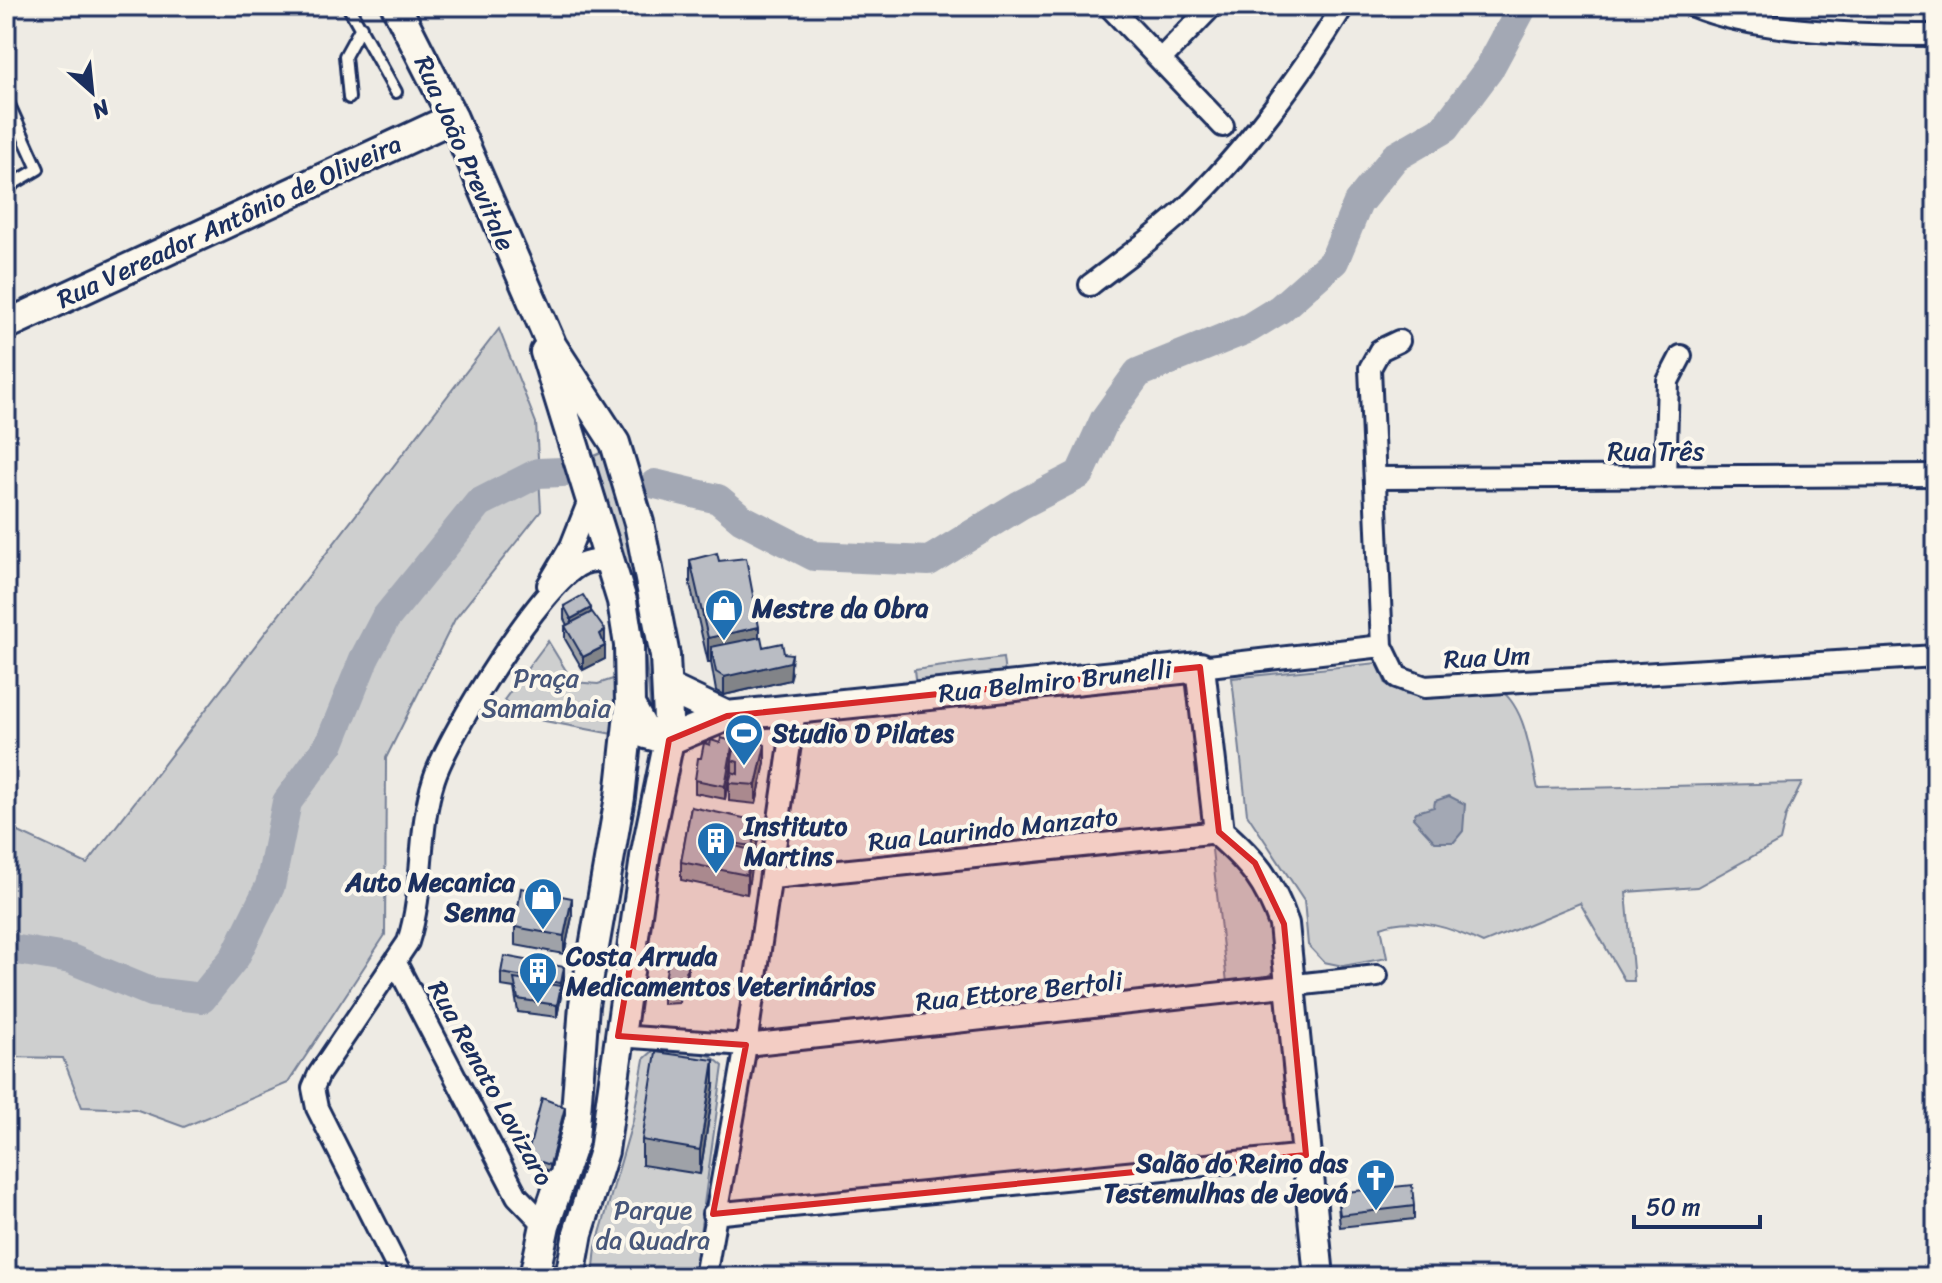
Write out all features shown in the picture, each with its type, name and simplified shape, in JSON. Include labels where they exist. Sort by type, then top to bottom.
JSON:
[{"type":"main road","name":"Rua João Previtale","points":[[396,6],[453,118],[552,346],[615,443],[639,523],[665,656],[669,740],[645,857],[604,1151],[578,1233],[570,1277]]},
{"type":"main road","name":"Rua Vereador Antônio de Oliveira","points":[[6,325],[453,118]]},
{"type":"main road","name":"Rua João Previtale","points":[[531,301],[612,565],[629,645],[630,705],[620,797],[584,1005],[574,1140],[545,1225],[534,1277]]},
{"type":"main road","points":[[576,450],[593,434],[604,435],[615,443]]},
{"type":"main road","points":[[1200,667],[1219,832],[1255,863],[1274,895],[1284,924],[1319,1277]]},
{"type":"main road","name":"Rua Belmiro Brunelli","points":[[669,740],[727,716],[1006,684],[1200,667]]},
{"type":"main road","points":[[668,688],[727,716]]},
{"type":"main road","points":[[630,705],[646,734],[669,740]]},
{"type":"street","points":[[1109,6],[1162,58],[1223,126]]},
{"type":"street","points":[[1162,58],[1212,6]]},
{"type":"street","points":[[1090,285],[1183,211],[1218,176],[1324,38],[1343,6]]},
{"type":"street","points":[[1693,6],[1760,23],[1879,35],[1936,35]]},
{"type":"street","name":"Rua Um","points":[[1399,341],[1380,350],[1370,368],[1382,646],[1397,677],[1425,687],[1936,656]]},
{"type":"street","points":[[1665,477],[1668,381],[1681,356]]},
{"type":"street","name":"Rua Três","points":[[1376,478],[1936,475]]},
{"type":"street","points":[[402,1277],[317,1108],[313,1088],[319,1074],[396,963],[415,921],[426,809],[435,775],[450,743],[571,546],[590,498]]},
{"type":"street","points":[[538,603],[582,564],[600,561],[612,565]]},
{"type":"street","name":"Rua Belmiro Brunelli","points":[[1200,667],[1382,646]]},
{"type":"street","points":[[705,1277],[713,1214],[746,1045],[795,710]]},
{"type":"street","name":"Rua Laurindo Manzato","points":[[772,878],[1219,832]]},
{"type":"street","name":"Rua Renato Lovizaro","points":[[396,963],[517,1196],[545,1225]]},
{"type":"street","name":"Rua Ettore Bertoli","points":[[618,1036],[746,1045],[1377,976]]},
{"type":"street","points":[[713,1214],[1306,1155]]},
{"type":"lane","points":[[348,6],[396,92]]},
{"type":"lane","points":[[349,98],[345,56],[361,27]]},
{"type":"lane","points":[[6,98],[38,169],[6,188]]},
{"type":"highlighted area","points":[[1200,667],[1219,832],[1255,863],[1284,924],[1306,1155],[713,1214],[746,1045],[618,1036],[669,740],[727,716]]},
{"type":"green space","points":[[499,329],[536,423],[541,511],[455,619],[386,758],[385,935],[288,1083],[184,1127],[135,1109],[82,1107],[63,1058],[6,1057],[6,826],[87,864]]},
{"type":"green space","points":[[608,450],[643,582],[663,716],[650,715],[644,649],[631,584],[592,457]]},
{"type":"green space","name":"Praça Samambaia","points":[[548,641],[573,682],[598,684],[622,676],[623,736],[529,718],[504,700]]},
{"type":"green space","points":[[1003,658],[1005,675],[916,687],[914,670]]},
{"type":"green space","points":[[1377,663],[1386,684],[1406,694],[1496,687],[1515,706],[1521,718],[1538,789],[1802,783],[1786,815],[1780,841],[1697,887],[1626,892],[1634,981],[1625,981],[1580,903],[1483,943],[1433,925],[1394,924],[1381,927],[1387,958],[1343,966],[1324,962],[1308,945],[1304,900],[1247,814],[1232,678]]},
{"type":"green space","points":[[1211,841],[1231,847],[1272,924],[1275,971],[1265,979],[1227,983]]},
{"type":"green space","name":"Parque da Quadra","points":[[670,1046],[711,1056],[723,1066],[694,1277],[593,1277],[596,1247],[633,1120],[644,1059],[653,1051]]},
{"type":"shaded area","points":[[1449,796],[1465,804],[1463,831],[1454,842],[1435,842],[1413,818],[1416,812],[1434,807],[1435,801]]},
{"type":"building","points":[[717,553],[719,561],[746,558],[759,627],[708,638],[690,560]]},
{"type":"building","points":[[583,595],[591,608],[571,619],[564,606]]},
{"type":"building","points":[[592,612],[605,630],[600,634],[605,646],[583,657],[565,626]]},
{"type":"building","points":[[761,637],[763,647],[782,643],[784,653],[792,654],[790,662],[724,677],[716,672],[711,647]]},
{"type":"building","points":[[737,733],[760,733],[760,742],[765,745],[756,785],[729,783],[732,772],[738,774],[738,762],[732,760]]},
{"type":"building","points":[[721,738],[733,741],[725,786],[695,780],[704,743],[710,745],[711,740],[720,743]]},
{"type":"building","points":[[691,807],[758,821],[752,846],[707,839],[751,850],[747,875],[681,862]]},
{"type":"building","points":[[521,888],[572,898],[564,936],[515,927]]},
{"type":"building","points":[[504,956],[564,967],[561,983],[501,973]]},
{"type":"building","points":[[669,957],[688,960],[685,979],[680,979],[679,991],[663,991]]},
{"type":"building","points":[[514,979],[561,986],[557,1005],[518,999]]},
{"type":"building","points":[[656,1052],[714,1060],[700,1150],[642,1140]]},
{"type":"building","points":[[542,1098],[565,1107],[550,1165],[527,1157]]},
{"type":"building","points":[[1412,1185],[1414,1206],[1340,1215],[1337,1193]]},
{"type":"waterway","points":[[655,484],[718,499],[742,519],[814,556],[929,561],[1020,505],[1080,474],[1105,419],[1138,373],[1249,328],[1280,309],[1334,261],[1358,203],[1395,157],[1445,128],[1489,69],[1523,6]]},
{"type":"waterway","points":[[6,948],[71,959],[151,992],[202,998],[235,957],[270,886],[287,802],[330,743],[364,659],[385,619],[479,503],[538,473],[562,472]]},
{"type":"place","name":"Mestre da Obra","points":[[724,642]]},
{"type":"place","name":"Studio D Pilates","points":[[744,767]]},
{"type":"place","name":"Instituto Martins","points":[[716,875]]},
{"type":"place","name":"Auto Mecanica Senna","points":[[543,931]]},
{"type":"place","name":"Costa Arruda Medicamentos Veterinários","points":[[538,1005]]},
{"type":"place","name":"Salão do Reino das Testemulhas de Jeová","points":[[1376,1212]]}]
